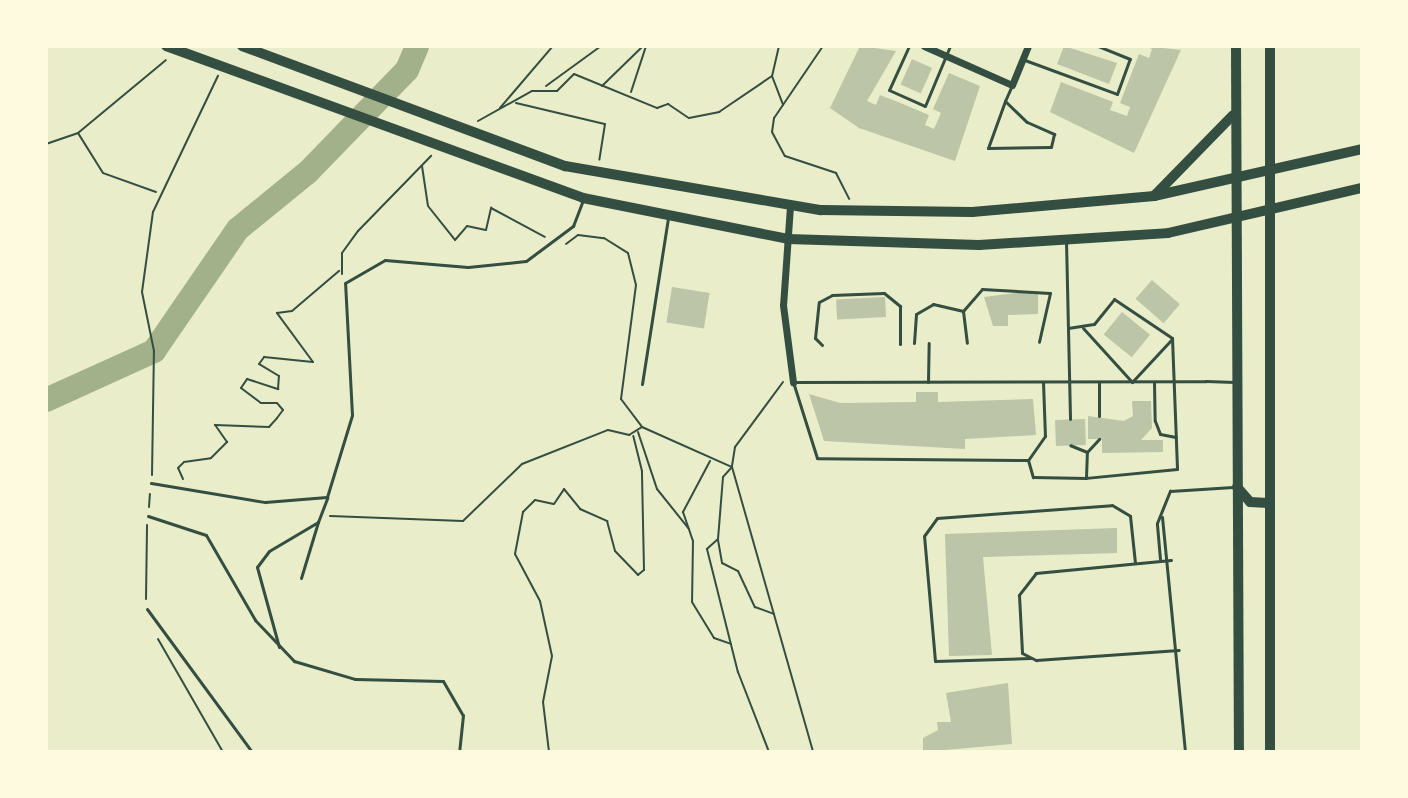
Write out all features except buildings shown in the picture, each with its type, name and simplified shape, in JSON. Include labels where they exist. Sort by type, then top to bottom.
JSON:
[{"type":"main road","points":[[242,46],[502,146],[595,173],[790,206],[848,212],[972,212],[1154,196],[1236,183],[1362,149]]},
{"type":"main road","points":[[1236,46],[1234,223],[1239,752]]},
{"type":"main road","points":[[1270,46],[1267,215],[1270,752]]},
{"type":"main road","points":[[167,52],[490,169],[583,198],[668,218],[788,239],[895,246],[1066,241],[1234,223],[1362,188]]},
{"type":"main road","points":[[1154,196],[1234,113]]},
{"type":"main road","points":[[1237,487],[1250,502],[1268,503]]},
{"type":"street","points":[[924,46],[1012,85],[1028,46]]},
{"type":"street","points":[[790,206],[784,345],[792,379]]},
{"type":"lane","points":[[909,46],[889,90],[925,106],[950,46]]},
{"type":"lane","points":[[1022,59],[1117,94],[1130,59],[1098,46]]},
{"type":"lane","points":[[1005,101],[1027,122],[1054,134],[1051,147],[988,148],[1005,101],[1012,85]]},
{"type":"lane","points":[[301,578],[352,415],[345,283],[385,260],[495,267],[526,261],[557,241],[573,226],[583,198]]},
{"type":"lane","points":[[642,384],[668,218]]},
{"type":"lane","points":[[1066,241],[1070,419]]},
{"type":"lane","points":[[967,343],[963,311],[982,289],[1039,288],[1050,293],[1052,309],[1038,327],[1039,342]]},
{"type":"lane","points":[[822,345],[815,338],[819,302],[832,295],[884,293],[900,306],[900,344]]},
{"type":"lane","points":[[1068,328],[1083,328],[1114,299],[1172,338]]},
{"type":"lane","points":[[914,343],[922,306],[963,311]]},
{"type":"lane","points":[[1083,328],[1132,382]]},
{"type":"lane","points":[[1028,460],[1033,477],[1086,478],[1177,469],[1172,338]]},
{"type":"lane","points":[[1132,382],[1172,338]]},
{"type":"lane","points":[[928,382],[929,343]]},
{"type":"lane","points":[[1028,460],[817,458],[792,379],[1235,382]]},
{"type":"lane","points":[[1028,460],[1045,436],[1043,382]]},
{"type":"lane","points":[[1099,382],[1099,416]]},
{"type":"lane","points":[[1154,382],[1155,421],[1160,434],[1176,437]]},
{"type":"lane","points":[[1086,478],[1087,452],[1099,439]]},
{"type":"lane","points":[[1070,445],[1087,452]]},
{"type":"lane","points":[[151,483],[265,502],[327,497]]},
{"type":"lane","points":[[1160,561],[1162,517],[1170,491],[1237,487]]},
{"type":"lane","points":[[1135,563],[1130,516],[1112,505],[937,518],[924,536],[935,661],[1179,650]]},
{"type":"lane","points":[[148,516],[206,535],[280,651],[355,679],[443,681],[463,715],[459,752]]},
{"type":"lane","points":[[1162,517],[1171,560],[1185,752]]},
{"type":"lane","points":[[280,651],[257,567],[269,551],[318,522]]},
{"type":"lane","points":[[1031,658],[1022,653],[1022,583],[1036,573],[1171,560]]},
{"type":"lane","points":[[147,609],[252,752]]},
{"type":"path","points":[[498,111],[553,46]]},
{"type":"path","points":[[473,124],[545,86],[601,46]]},
{"type":"path","points":[[602,87],[644,46]]},
{"type":"path","points":[[631,93],[644,46]]},
{"type":"path","points":[[779,46],[772,76],[784,105]]},
{"type":"path","points":[[823,46],[774,118],[775,145],[785,156],[836,173],[849,194],[848,212]]},
{"type":"path","points":[[46,144],[78,133],[167,52]]},
{"type":"path","points":[[147,609],[154,351],[142,292],[157,192],[221,69]]},
{"type":"path","points":[[545,86],[557,91],[574,74],[602,87],[631,93],[689,118],[719,112],[772,76]]},
{"type":"path","points":[[515,103],[605,124],[595,173]]},
{"type":"path","points":[[78,133],[103,173],[157,192]]},
{"type":"path","points":[[183,482],[178,468],[184,462],[211,458],[227,442],[215,425],[269,427],[277,418],[283,410],[277,403],[261,403],[241,388],[247,379],[278,389],[279,376],[259,364],[264,357],[313,362],[277,313],[292,311],[340,270],[358,231],[439,148]]},
{"type":"path","points":[[421,165],[428,206],[455,240],[467,226],[486,230],[491,208],[557,241],[604,238],[628,253],[636,285],[621,399],[642,427],[710,460],[732,467]]},
{"type":"path","points":[[340,270],[345,283]]},
{"type":"path","points":[[792,379],[773,390],[735,447],[732,467],[813,752]]},
{"type":"path","points":[[321,514],[463,521],[522,464],[608,430],[633,434],[642,427]]},
{"type":"path","points":[[637,431],[657,489],[689,529]]},
{"type":"path","points":[[549,752],[543,702],[552,656],[540,601],[515,554],[523,512],[535,500],[554,504],[564,489],[580,509],[607,521],[615,551],[638,575],[644,570],[642,471],[633,434]]},
{"type":"path","points":[[710,460],[683,512],[689,529],[692,602],[714,638],[731,644]]},
{"type":"path","points":[[732,467],[723,477],[718,539],[722,563],[738,571],[755,607],[774,614]]},
{"type":"path","points":[[718,539],[707,549],[731,644],[769,752]]},
{"type":"path","points":[[154,632],[223,752]]},
{"type":"waterway","points":[[46,400],[154,351],[238,229],[308,172],[407,70],[417,46]]}]
